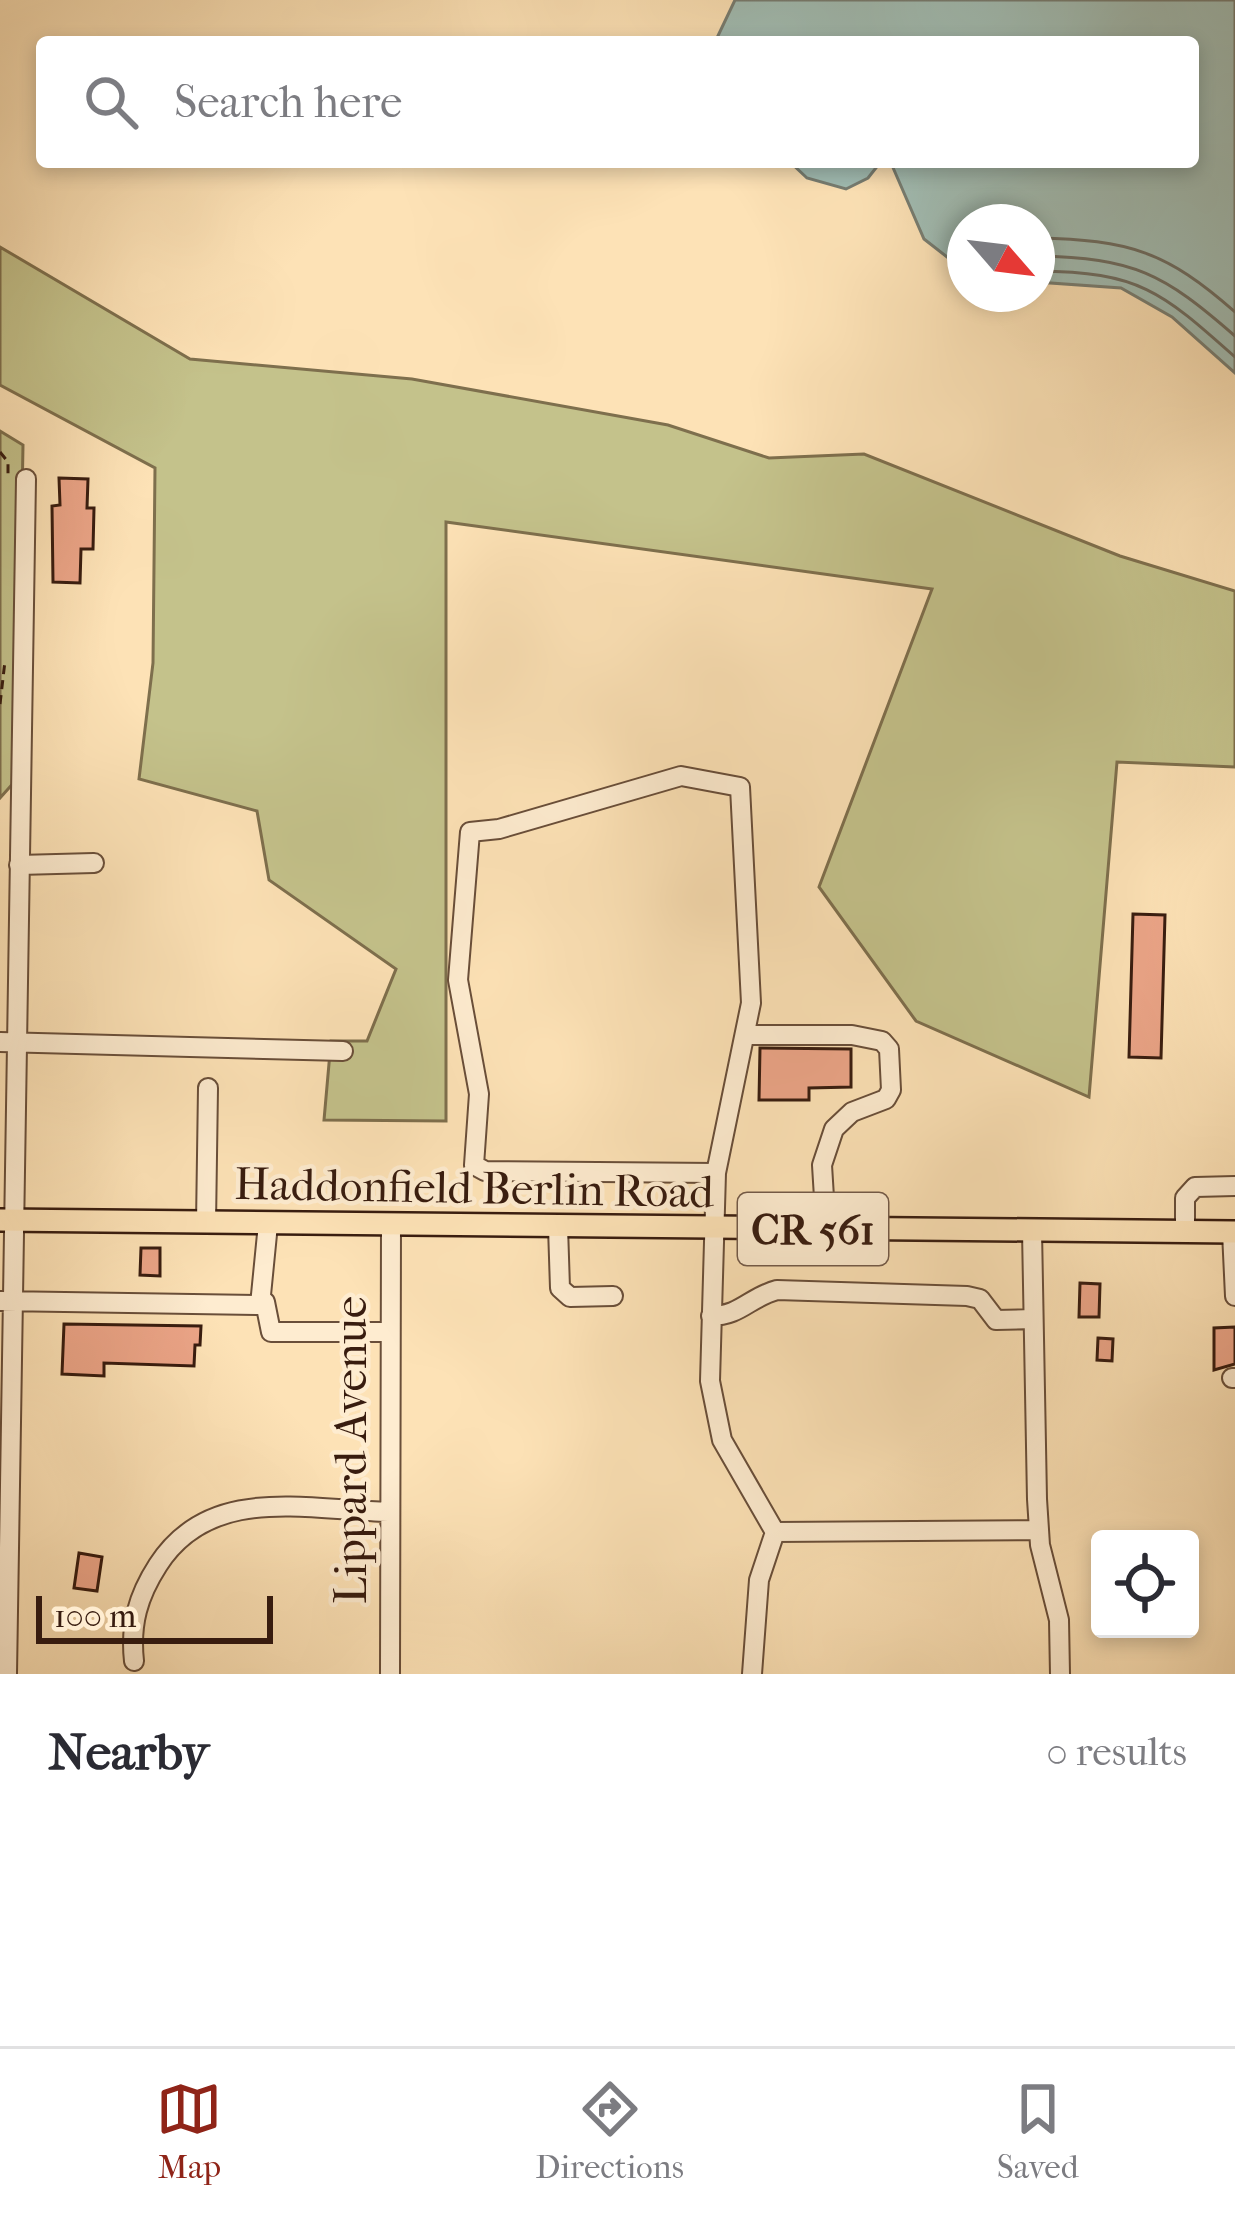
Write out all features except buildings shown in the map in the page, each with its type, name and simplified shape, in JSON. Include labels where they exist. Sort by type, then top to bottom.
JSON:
[{"type":"main road","name":"Haddonfield Berlin Road","points":[[6,1220],[1234,1232]]},
{"type":"street","points":[[7,1674],[8,1042],[19,865],[26,479]]},
{"type":"street","points":[[716,1173],[485,1171],[474,1165],[479,1094],[458,980],[470,832],[500,829],[681,776],[740,787],[751,986],[716,1173],[712,1413],[740,1474],[775,1532],[759,1580],[752,1674]]},
{"type":"street","points":[[19,865],[94,863]]},
{"type":"street","points":[[745,1035],[852,1035],[882,1041],[889,1048],[891,1090],[886,1099],[852,1112],[834,1129],[822,1165],[826,1230]]},
{"type":"street","points":[[8,1042],[343,1051]]},
{"type":"street","points":[[206,1223],[208,1088]]},
{"type":"street","points":[[1186,1232],[1185,1198],[1195,1186],[1235,1186]]},
{"type":"street","points":[[268,1224],[265,1303],[271,1332],[388,1332]]},
{"type":"street","name":"Lippard Avenue","points":[[390,1674],[391,1225]]},
{"type":"street","points":[[558,1227],[560,1288],[570,1297],[613,1296]]},
{"type":"street","points":[[1032,1231],[1039,1530],[1059,1619],[1060,1674]]},
{"type":"street","points":[[1234,1232],[1235,1295]]},
{"type":"street","points":[[711,1316],[734,1316],[759,1294],[777,1290],[967,1295],[980,1299],[996,1320],[1033,1319]]},
{"type":"street","points":[[6,1301],[265,1303]]},
{"type":"street","points":[[134,1661],[131,1630],[147,1582],[164,1556],[202,1519],[240,1508],[388,1512]]},
{"type":"street","points":[[775,1532],[1039,1530]]},
{"type":"shaded area","points":[[0,247],[190,359],[412,379],[668,425],[769,458],[864,454],[1120,556],[1235,591],[1235,767],[1117,762],[1089,1097],[916,1021],[819,887],[932,589],[446,522],[446,1121],[324,1120],[331,1041],[367,1041],[396,969],[269,880],[257,811],[139,779],[153,663],[155,468],[0,385]]},
{"type":"shaded area","points":[[0,431],[23,445],[17,779],[0,798]]},
{"type":"water","points":[[735,0],[1235,0],[1235,373],[1172,317],[1121,288],[1055,283],[1055,204],[947,204],[947,257],[924,239],[893,168],[1199,168],[1199,36],[718,36]]},
{"type":"water","points":[[796,168],[876,168],[868,178],[846,189],[807,178]]}]
